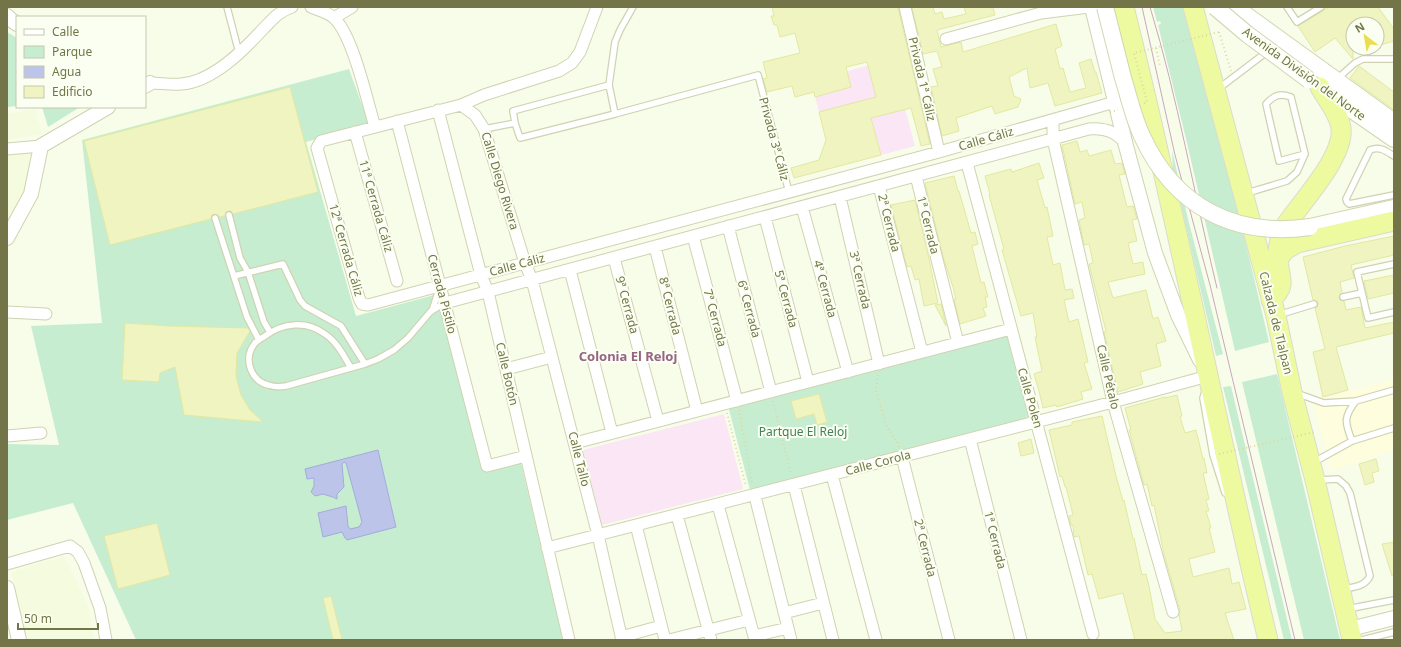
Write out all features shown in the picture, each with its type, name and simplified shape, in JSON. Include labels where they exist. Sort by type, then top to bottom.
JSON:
[{"type":"highway","points":[[1124,7],[1144,82],[1208,379],[1268,640]]},
{"type":"highway","name":"Calzada de Tlalpan","points":[[1193,7],[1242,194],[1274,308],[1292,392],[1313,472],[1345,609],[1355,636]]},
{"type":"highway","points":[[1274,308],[1282,284],[1278,259],[1279,243],[1284,228],[1327,168],[1339,146],[1341,128],[1339,120],[1322,82]]},
{"type":"highway","points":[[1278,259],[1285,250],[1297,243],[1394,221]]},
{"type":"main road","points":[[1104,7],[1131,104],[1142,136],[1164,173],[1173,184],[1192,200],[1212,213],[1231,221],[1251,227],[1279,230],[1310,227],[1394,208]]},
{"type":"main road","name":"Avenida División del Norte","points":[[1216,7],[1247,34],[1322,82],[1394,122]]},
{"type":"main road","name":"Avenida División del Norte","points":[[1235,7],[1281,41],[1322,82],[1394,139]]},
{"type":"street","points":[[147,83],[181,84],[201,80],[221,68],[264,29],[275,15],[292,7]]},
{"type":"street","points":[[311,7],[331,13],[352,7]]},
{"type":"street","points":[[355,132],[461,105],[484,95],[559,71],[572,63],[580,52],[597,7]]},
{"type":"street","name":"Privada 1ª Cáliz","points":[[905,7],[939,152]]},
{"type":"street","points":[[946,39],[1041,13],[1089,7]]},
{"type":"street","points":[[1092,7],[1126,146],[1155,253],[1178,314],[1208,379]]},
{"type":"street","points":[[331,13],[348,38],[375,127]]},
{"type":"street","points":[[7,16],[16,23]]},
{"type":"street","name":"Calle Cáliz","points":[[362,304],[368,305],[440,286],[1053,120],[1117,107],[1144,82]]},
{"type":"street","name":"Calle Diego Rivera","points":[[461,105],[475,115],[484,128],[525,263],[532,280]]},
{"type":"street","points":[[7,149],[41,146],[106,108]]},
{"type":"street","name":"Calle Botón","points":[[438,110],[481,275],[488,292],[569,640]]},
{"type":"street","name":"Calle Pétalo","points":[[1053,120],[1052,139],[1113,402],[1173,612]]},
{"type":"street","name":"Cerrada Pistilo","points":[[397,121],[487,466],[526,456]]},
{"type":"street","name":"Calle Cáliz","points":[[445,303],[1089,129],[1099,128],[1112,132],[1118,135],[1126,146]]},
{"type":"street","name":"12ª Cerrada Cáliz","points":[[355,132],[321,141],[317,148],[359,298],[362,304]]},
{"type":"street","name":"11ª Cerrada Cáliz","points":[[355,132],[397,280]]},
{"type":"street","points":[[7,238],[31,194],[41,146]]},
{"type":"street","name":"1ª Cerrada","points":[[904,161],[912,177],[958,343]]},
{"type":"street","name":"Calle Polen","points":[[967,163],[1093,634]]},
{"type":"street","points":[[822,183],[827,201]]},
{"type":"street","name":"2ª Cerrada","points":[[880,186],[922,352]]},
{"type":"street","name":"3ª Cerrada","points":[[840,197],[879,364]]},
{"type":"street","name":"4ª Cerrada","points":[[802,207],[848,372]]},
{"type":"street","name":"5ª Cerrada","points":[[764,217],[808,382]]},
{"type":"street","points":[[671,224],[675,241]]},
{"type":"street","name":"6ª Cerrada","points":[[728,226],[771,392]]},
{"type":"street","name":"7ª Cerrada","points":[[693,236],[737,401]]},
{"type":"street","name":"8ª Cerrada","points":[[655,246],[697,411]]},
{"type":"street","name":"9ª Cerrada","points":[[614,258],[658,421]]},
{"type":"street","points":[[570,270],[612,434]]},
{"type":"street","name":"Calle Tallo","points":[[532,280],[575,443],[622,638]]},
{"type":"street","points":[[7,312],[46,314]]},
{"type":"street","points":[[575,443],[1011,329]]},
{"type":"street","points":[[506,369],[552,356]]},
{"type":"street","name":"Calle Corola","points":[[547,548],[1113,402],[1208,379]]},
{"type":"street","points":[[7,436],[41,433]]},
{"type":"street","name":"1ª Cerrada","points":[[970,439],[1020,640]]},
{"type":"street","name":"2ª Cerrada","points":[[902,456],[949,640]]},
{"type":"street","points":[[832,475],[876,640]]},
{"type":"street","points":[[794,485],[833,640]]},
{"type":"street","points":[[751,496],[791,640]]},
{"type":"street","points":[[718,505],[754,638],[788,628]]},
{"type":"street","points":[[677,515],[710,635]]},
{"type":"street","points":[[636,525],[665,640]]},
{"type":"street","points":[[7,564],[70,546],[78,552],[84,563],[100,608],[106,640]]},
{"type":"street","points":[[7,588],[19,640]]},
{"type":"street","points":[[784,613],[823,603]]},
{"type":"street","points":[[1355,636],[1394,618]]},
{"type":"street","points":[[669,640],[710,635],[749,620]]},
{"type":"street","points":[[622,638],[661,626]]},
{"type":"lane","points":[[227,7],[239,52]]},
{"type":"lane","points":[[609,85],[513,111],[520,138],[615,114],[609,85],[615,42],[633,7]]},
{"type":"lane","points":[[1288,7],[1297,22],[1321,7]]},
{"type":"lane","points":[[1215,91],[1281,41]]},
{"type":"lane","points":[[1322,82],[1362,59],[1394,59]]},
{"type":"lane","name":"Privada 3ª Cáliz","points":[[615,114],[758,75],[789,192]]},
{"type":"lane","points":[[1242,194],[1287,181],[1297,172],[1306,154],[1291,97],[1284,94],[1273,97],[1266,104],[1279,161],[1306,154]]},
{"type":"lane","points":[[484,128],[515,123]]},
{"type":"lane","points":[[1394,156],[1382,149],[1375,148],[1370,150],[1346,199],[1349,204],[1394,195]]},
{"type":"lane","points":[[229,215],[240,258],[248,272],[264,322],[270,332]]},
{"type":"lane","points":[[215,218],[248,317],[259,340]]},
{"type":"lane","points":[[234,276],[283,264],[300,300],[305,306],[341,326],[365,364]]},
{"type":"lane","points":[[1394,264],[1357,272],[1368,318],[1394,312]]},
{"type":"lane","points":[[432,311],[440,286]]},
{"type":"lane","points":[[1343,297],[1362,293]]},
{"type":"lane","points":[[352,368],[326,334],[315,328],[304,325],[290,324],[274,329],[255,344],[249,356],[249,365],[252,374],[258,380],[274,387],[286,386],[352,368],[378,359],[394,350],[408,338],[432,311],[445,303]]},
{"type":"lane","points":[[1274,308],[1314,304]]},
{"type":"lane","points":[[1208,379],[1203,398],[1213,455],[1227,500]]},
{"type":"lane","points":[[1292,392],[1324,403],[1356,401],[1394,390]]},
{"type":"lane","points":[[1352,441],[1346,426],[1346,416],[1349,409],[1356,401]]},
{"type":"lane","points":[[1313,472],[1352,441],[1394,428]]},
{"type":"lane","points":[[1313,472],[1338,479],[1346,486],[1350,493],[1370,576],[1368,580],[1356,587],[1341,589]]},
{"type":"lane","points":[[1236,529],[1240,544],[1250,567]]},
{"type":"lane","points":[[1345,609],[1394,600]]},
{"type":"lane","points":[[1355,636],[1394,632]]},
{"type":"path","points":[[1139,104],[1147,102],[1134,53],[1219,32],[1233,78]]},
{"type":"path","points":[[1156,48],[1160,66]]},
{"type":"path","points":[[879,364],[876,390],[886,425],[897,442],[902,456]]},
{"type":"path","points":[[771,392],[794,485]]},
{"type":"path","points":[[737,401],[751,496]]},
{"type":"path","points":[[725,404],[751,496]]},
{"type":"path","points":[[1219,454],[1314,432]]},
{"type":"shaded area","points":[[892,59],[915,146],[881,155],[867,100],[819,112],[811,81]]},
{"type":"shaded area","points":[[35,109],[42,134],[7,140],[7,114]]},
{"type":"shaded area","points":[[32,153],[26,194],[7,228],[7,155]]},
{"type":"shaded area","points":[[1394,379],[1394,450],[1331,471],[1313,402]]},
{"type":"shaded area","points":[[724,414],[743,489],[602,525],[583,450]]},
{"type":"shaded area","points":[[64,556],[89,608],[94,640],[26,640],[11,572]]},
{"type":"green space","points":[[1153,7],[1184,7],[1225,159],[1269,342],[1235,351],[1158,25],[1161,24],[1160,21],[1157,22]]},
{"type":"green space","points":[[7,32],[16,37],[16,106],[7,107]]},
{"type":"green space","points":[[349,69],[369,124],[306,142],[356,316],[438,294],[481,468],[520,459],[563,640],[136,640],[73,503],[7,520],[7,444],[59,445],[31,326],[102,323],[82,140]]},
{"type":"green space","points":[[42,108],[78,108],[48,127]]},
{"type":"green space","points":[[1172,150],[1188,219],[1223,354],[1216,356],[1173,171]]},
{"type":"green space","name":"Partque El Reloj","points":[[1009,334],[1031,417],[750,490],[728,406]]},
{"type":"green space","points":[[1277,374],[1340,640],[1304,640],[1242,382]]},
{"type":"green space","points":[[1231,386],[1292,640],[1284,640],[1223,387]]},
{"type":"water","points":[[378,450],[396,527],[347,540],[342,532],[323,537],[318,513],[346,506],[348,526],[350,529],[359,527],[362,522],[346,463],[344,462],[342,464],[344,487],[337,494],[337,499],[323,494],[315,496],[311,492],[314,486],[314,478],[307,479],[305,469]]},
{"type":"building","points":[[772,7],[898,7],[930,144],[921,146],[911,108],[871,118],[881,155],[794,178],[791,168],[819,160],[826,140],[819,112],[876,97],[867,62],[846,67],[851,87],[815,97],[814,92],[795,97],[792,86],[767,92],[763,79],[767,78],[763,62],[800,53],[795,33],[780,37],[777,25],[774,25],[771,16],[774,16]]},
{"type":"building","points":[[933,7],[935,14],[942,12],[944,19],[966,14],[964,7],[993,7],[995,15],[937,30],[941,47],[961,42],[963,52],[1056,24],[1062,46],[1055,49],[1060,69],[1063,68],[1070,92],[1086,88],[1079,63],[1091,59],[1102,93],[1055,106],[1048,83],[1030,88],[1027,68],[1009,77],[1014,96],[1021,99],[1018,107],[995,114],[992,106],[956,118],[959,131],[942,136],[931,87],[938,86],[933,69],[942,67],[937,51],[923,54],[912,8]]},
{"type":"building","points":[[1329,7],[1378,7],[1385,16],[1345,16],[1345,50],[1335,38],[1315,52],[1298,26]]},
{"type":"building","points":[[1385,17],[1394,29],[1394,41],[1385,44]]},
{"type":"building","points":[[1359,66],[1394,92],[1394,110],[1350,78]]},
{"type":"building","points":[[290,87],[318,192],[233,214],[231,211],[228,211],[225,216],[219,217],[218,215],[214,214],[212,215],[211,219],[110,245],[84,141]]},
{"type":"building","points":[[1077,141],[1080,152],[1087,150],[1089,156],[1111,150],[1115,164],[1122,163],[1125,174],[1119,175],[1127,207],[1133,206],[1137,219],[1132,220],[1137,241],[1128,243],[1133,264],[1143,262],[1145,274],[1108,282],[1113,298],[1146,290],[1153,319],[1158,317],[1166,341],[1156,344],[1161,366],[1140,372],[1143,384],[1118,392],[1104,332],[1106,331],[1089,264],[1093,263],[1089,244],[1084,245],[1079,220],[1085,218],[1082,202],[1075,204],[1062,145]]},
{"type":"building","points":[[1039,163],[1044,178],[1037,180],[1045,208],[1047,207],[1053,236],[1047,237],[1053,265],[1060,263],[1065,290],[1072,289],[1074,298],[1064,300],[1069,322],[1078,319],[1088,362],[1084,363],[1092,389],[1081,392],[1083,399],[1057,407],[1056,405],[1043,408],[1034,374],[1042,371],[1035,337],[1037,337],[1033,313],[1021,316],[1002,250],[1004,249],[985,176],[1011,169],[1012,172]]},
{"type":"building","points":[[954,176],[971,233],[975,232],[978,244],[972,246],[981,283],[984,282],[988,297],[985,297],[987,307],[983,308],[986,316],[960,324],[954,300],[956,299],[944,260],[925,183]]},
{"type":"building","points":[[915,200],[938,303],[924,306],[919,279],[915,280],[911,266],[907,267],[891,205]]},
{"type":"building","points":[[1394,236],[1394,255],[1351,265],[1354,278],[1340,282],[1342,293],[1339,297],[1340,300],[1344,301],[1346,310],[1361,307],[1365,328],[1394,322],[1394,333],[1336,347],[1348,390],[1323,397],[1313,352],[1325,349],[1315,308],[1317,307],[1318,303],[1317,301],[1313,300],[1303,257],[1345,246]]},
{"type":"building","points":[[1394,275],[1394,293],[1368,299],[1364,281]]},
{"type":"building","points":[[941,304],[946,326],[935,305]]},
{"type":"building","points":[[125,323],[169,326],[248,328],[250,331],[237,353],[236,376],[241,395],[250,410],[263,422],[184,415],[175,367],[160,373],[159,382],[122,380]]},
{"type":"building","points":[[819,394],[827,422],[817,425],[814,414],[796,419],[791,401]]},
{"type":"building","points":[[1177,395],[1182,416],[1180,417],[1185,433],[1196,430],[1203,459],[1204,458],[1207,473],[1203,473],[1209,499],[1206,500],[1209,511],[1206,511],[1211,528],[1209,528],[1215,552],[1189,559],[1193,577],[1229,568],[1232,584],[1239,582],[1246,609],[1225,613],[1234,640],[1135,640],[1123,593],[1099,599],[1092,574],[1088,575],[1079,536],[1074,537],[1073,525],[1071,525],[1069,516],[1073,515],[1066,487],[1062,476],[1060,477],[1049,430],[1072,425],[1072,422],[1102,416],[1116,476],[1123,501],[1124,500],[1133,539],[1134,538],[1142,575],[1146,574],[1155,619],[1165,633],[1182,631],[1179,615],[1180,610],[1164,554],[1154,505],[1152,506],[1147,484],[1144,485],[1129,430],[1131,430],[1125,408]]},
{"type":"building","points":[[1031,439],[1034,453],[1021,456],[1018,443]]},
{"type":"building","points":[[1376,459],[1379,471],[1372,473],[1374,482],[1365,485],[1359,464]]},
{"type":"building","points":[[157,523],[170,575],[118,589],[104,536]]},
{"type":"building","points":[[1394,542],[1394,575],[1392,576],[1382,544]]},
{"type":"building","points":[[331,596],[342,640],[333,640],[323,598]]},
{"type":"tram line","points":[[1142,7],[1175,155],[1210,285],[1295,640]]},
{"type":"tram line","points":[[1150,7],[1169,76],[1217,288]]},
{"type":"district","name":"Colonia El Reloj","points":[[628,356]]}]
